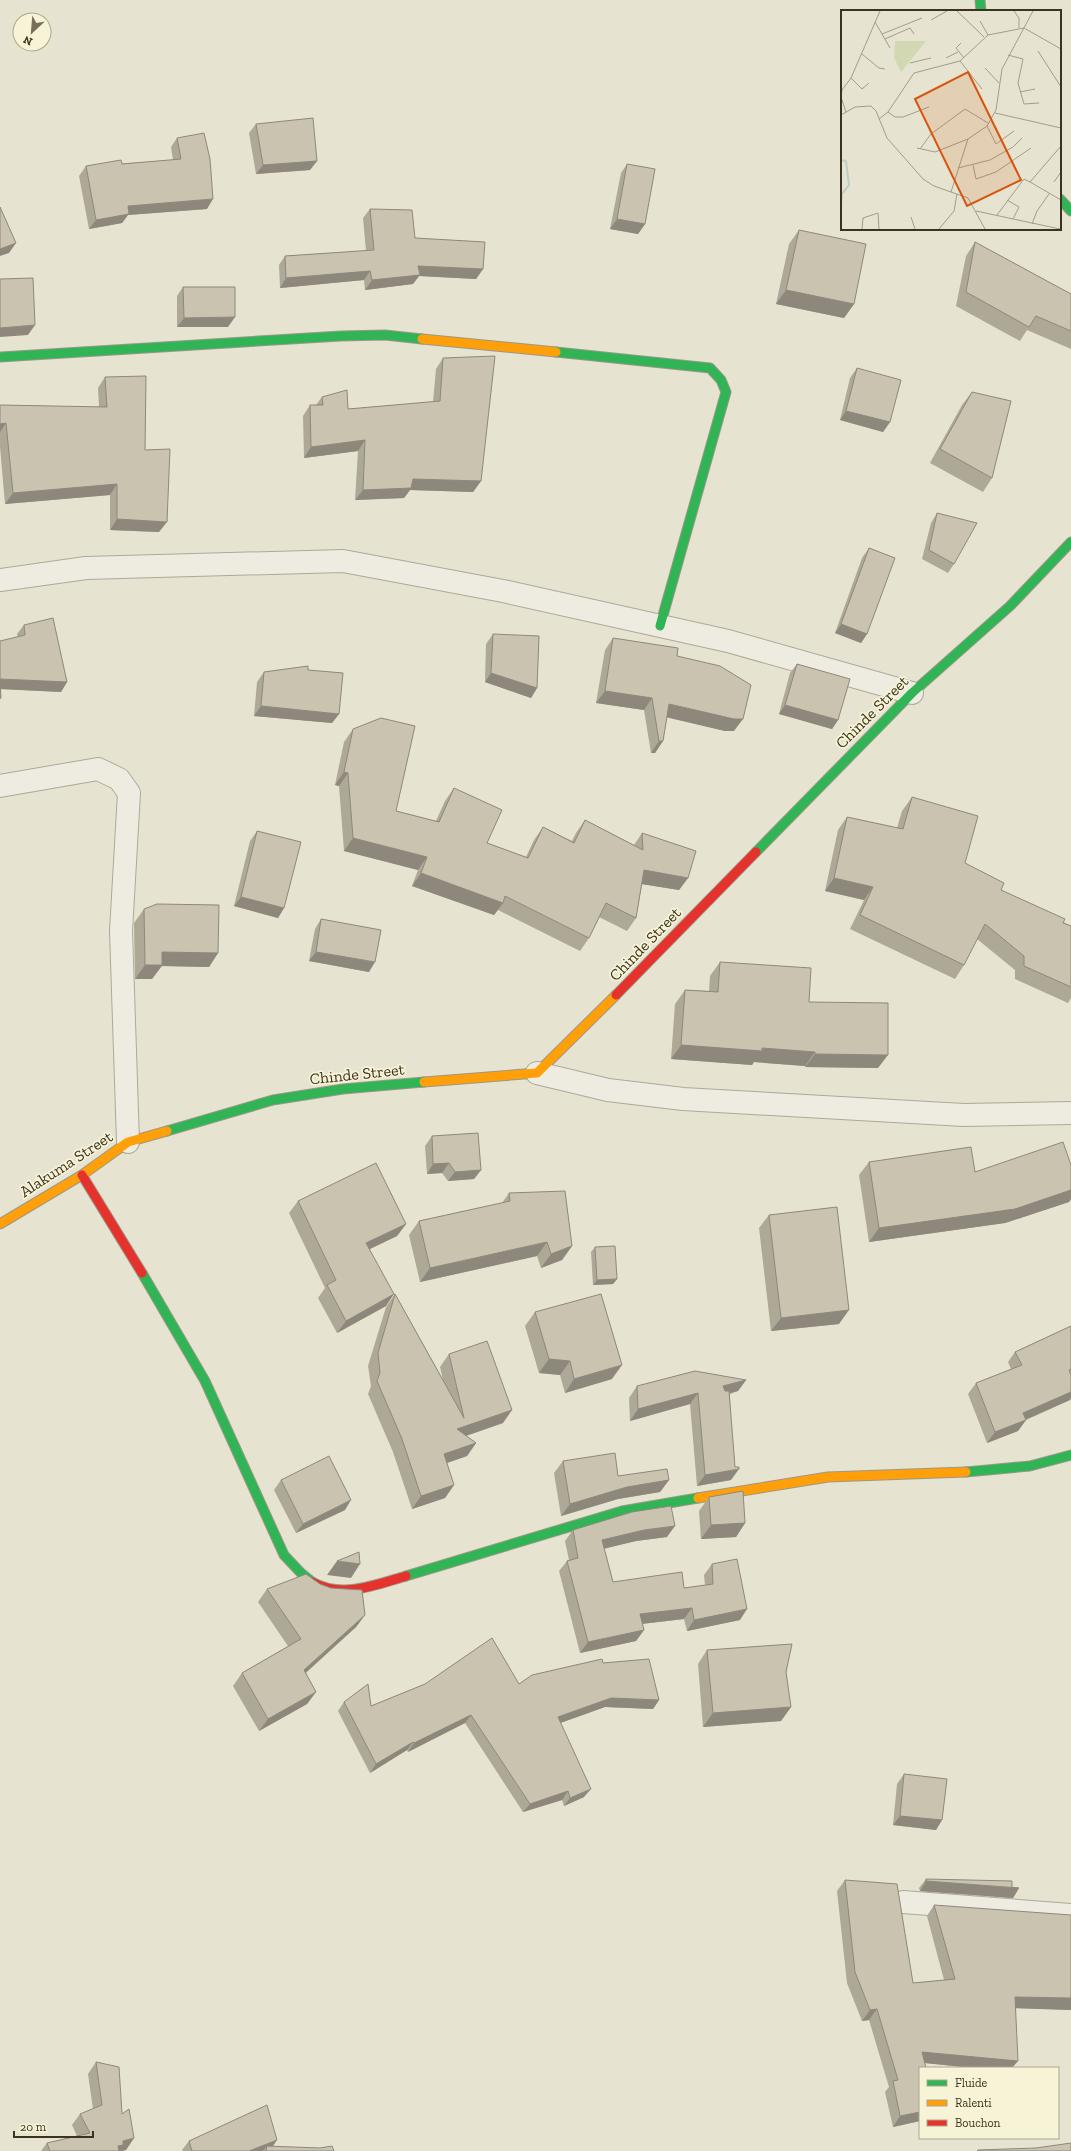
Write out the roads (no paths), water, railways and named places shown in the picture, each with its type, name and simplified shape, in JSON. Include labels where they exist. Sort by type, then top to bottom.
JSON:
[{"type":"street","points":[[980,0],[981,10]]},
{"type":"street","points":[[1061,200],[1071,211]]},
{"type":"street","points":[[0,357],[341,336],[385,335],[710,368],[721,380],[726,392],[660,626]]},
{"type":"street","name":"Chinde Street","points":[[128,1142],[273,1100],[343,1089],[536,1073],[592,1020],[912,693],[1010,606],[1071,542]]},
{"type":"street","points":[[0,580],[86,568],[343,561],[503,591],[728,641],[912,693]]},
{"type":"street","points":[[0,786],[98,769],[120,779],[129,793],[121,931],[128,1142]]},
{"type":"street","points":[[536,1073],[608,1090],[683,1099],[964,1115],[1071,1112]]},
{"type":"street","name":"Alakuma Street","points":[[0,1224],[82,1174],[128,1142]]},
{"type":"street","points":[[82,1174],[143,1274],[205,1381],[284,1556],[300,1575],[323,1588],[342,1593],[362,1590],[622,1511],[828,1477],[972,1472],[1030,1466],[1071,1455]]},
{"type":"street","points":[[903,1902],[1071,1915]]}]
